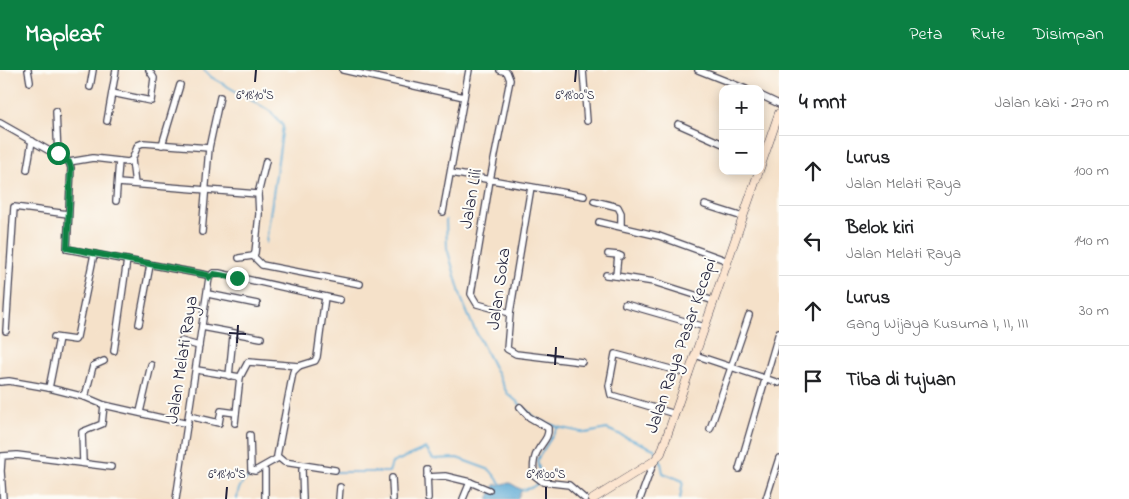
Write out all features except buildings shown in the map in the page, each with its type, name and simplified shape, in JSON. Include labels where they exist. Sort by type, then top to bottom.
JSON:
[{"type":"street","points":[[28,70],[30,82]]},
{"type":"street","points":[[90,88],[94,70]]},
{"type":"street","points":[[107,121],[116,70]]},
{"type":"street","points":[[112,93],[151,101],[154,78],[149,70]]},
{"type":"street","points":[[343,70],[464,97]]},
{"type":"street","points":[[444,212],[469,70]]},
{"type":"street","name":"Jalan Lili","points":[[500,70],[507,72],[510,80],[490,180],[471,294],[477,304],[510,313]]},
{"type":"street","points":[[583,70],[587,121]]},
{"type":"street","points":[[698,70],[736,85]]},
{"type":"street","points":[[162,145],[180,85]]},
{"type":"street","points":[[202,232],[209,148],[220,97]]},
{"type":"street","points":[[764,97],[779,104]]},
{"type":"street","points":[[56,111],[58,156]]},
{"type":"street","points":[[764,155],[779,113]]},
{"type":"street","points":[[0,122],[69,162],[93,158],[119,161],[132,160]]},
{"type":"street","points":[[678,124],[719,142]]},
{"type":"street","points":[[27,170],[32,141]]},
{"type":"street","points":[[135,184],[132,160],[138,145],[142,143],[209,148]]},
{"type":"street","points":[[116,201],[119,161]]},
{"type":"street","name":"Jalan Melati Raya","points":[[69,162],[67,248],[209,278],[197,370],[176,499]]},
{"type":"street","points":[[253,256],[255,253],[259,214],[258,194],[266,162]]},
{"type":"street","points":[[451,173],[584,196]]},
{"type":"street","name":"Jalan Raya Pasar Kecapi","points":[[593,499],[657,458],[675,414],[758,175]]},
{"type":"street","points":[[118,183],[258,194]]},
{"type":"street","name":"Jalan Soka","points":[[531,187],[510,313],[507,349],[516,354],[582,362]]},
{"type":"street","points":[[594,201],[618,207],[621,213],[621,225]]},
{"type":"street","points":[[705,205],[744,217]]},
{"type":"street","points":[[6,331],[14,207],[68,214]]},
{"type":"street","points":[[599,222],[621,225],[659,236],[728,261]]},
{"type":"street","points":[[49,388],[56,338],[75,340],[77,337],[94,254]]},
{"type":"street","points":[[608,254],[620,255],[616,276]]},
{"type":"street","points":[[239,258],[253,256]]},
{"type":"street","points":[[253,256],[262,266],[360,284]]},
{"type":"street","points":[[114,351],[128,260]]},
{"type":"street","points":[[140,324],[150,265]]},
{"type":"street","points":[[209,278],[214,274],[219,274],[340,300]]},
{"type":"street","points":[[606,275],[654,282],[714,300]]},
{"type":"street","points":[[208,294],[256,304]]},
{"type":"street","points":[[235,423],[240,377],[248,362],[298,366],[315,361],[325,297]]},
{"type":"street","points":[[625,304],[705,327]]},
{"type":"street","points":[[710,429],[748,316]]},
{"type":"street","points":[[202,326],[261,338]]},
{"type":"street","points":[[739,469],[779,332]]},
{"type":"street","points":[[229,376],[233,336]]},
{"type":"street","points":[[181,341],[199,346]]},
{"type":"street","points":[[675,414],[611,395],[608,386],[615,354],[689,374]]},
{"type":"street","points":[[695,355],[779,383]]},
{"type":"street","points":[[84,397],[94,366],[104,361]]},
{"type":"street","points":[[140,412],[151,365]]},
{"type":"street","points":[[278,458],[293,372],[298,366]]},
{"type":"street","points":[[197,370],[240,377]]},
{"type":"street","points":[[0,382],[9,381],[49,388],[84,397],[104,405],[188,424]]},
{"type":"street","points":[[82,463],[82,432],[102,424],[104,405]]},
{"type":"street","points":[[520,407],[529,417],[548,428],[549,433],[534,455],[532,462],[534,475],[540,480],[569,486],[586,499]]},
{"type":"street","points":[[190,416],[219,423],[221,411],[236,413]]},
{"type":"street","points":[[250,435],[249,458],[252,470],[278,458]]},
{"type":"street","points":[[3,499],[0,471],[1,458],[5,455],[111,466]]},
{"type":"street","points":[[278,458],[284,462],[335,470]]},
{"type":"street","points":[[640,499],[657,458]]},
{"type":"street","points":[[766,499],[779,458]]},
{"type":"street","points":[[302,470],[303,499]]},
{"type":"street","points":[[427,470],[428,499]]},
{"type":"street","points":[[265,471],[265,499]]},
{"type":"street","points":[[427,477],[446,476],[470,482],[489,490]]},
{"type":"street","points":[[392,478],[393,499]]},
{"type":"street","points":[[463,499],[470,482]]},
{"type":"street","points":[[339,499],[340,487]]},
{"type":"water","points":[[510,483],[522,490],[517,499],[488,499],[495,485]]},
{"type":"waterway","points":[[204,70],[211,77],[270,111],[283,126],[266,243]]},
{"type":"waterway","points":[[446,220],[447,248],[462,300],[507,393],[537,419],[558,427],[586,433],[607,429],[654,449],[657,454]]},
{"type":"waterway","points":[[541,478],[537,460],[558,427]]},
{"type":"waterway","points":[[335,472],[389,472],[392,463],[426,448],[433,459],[457,458],[490,470],[501,484]]},
{"type":"waterway","points":[[660,458],[663,473],[683,481],[680,499]]},
{"type":"waterway","points":[[267,467],[281,463]]},
{"type":"waterway","points":[[237,499],[242,483],[256,473]]},
{"type":"waterway","points":[[522,490],[531,488],[540,482]]},
{"type":"route","points":[[58,153],[58,156],[69,162],[71,168],[67,248],[207,275],[209,278],[214,274],[237,278]]}]
